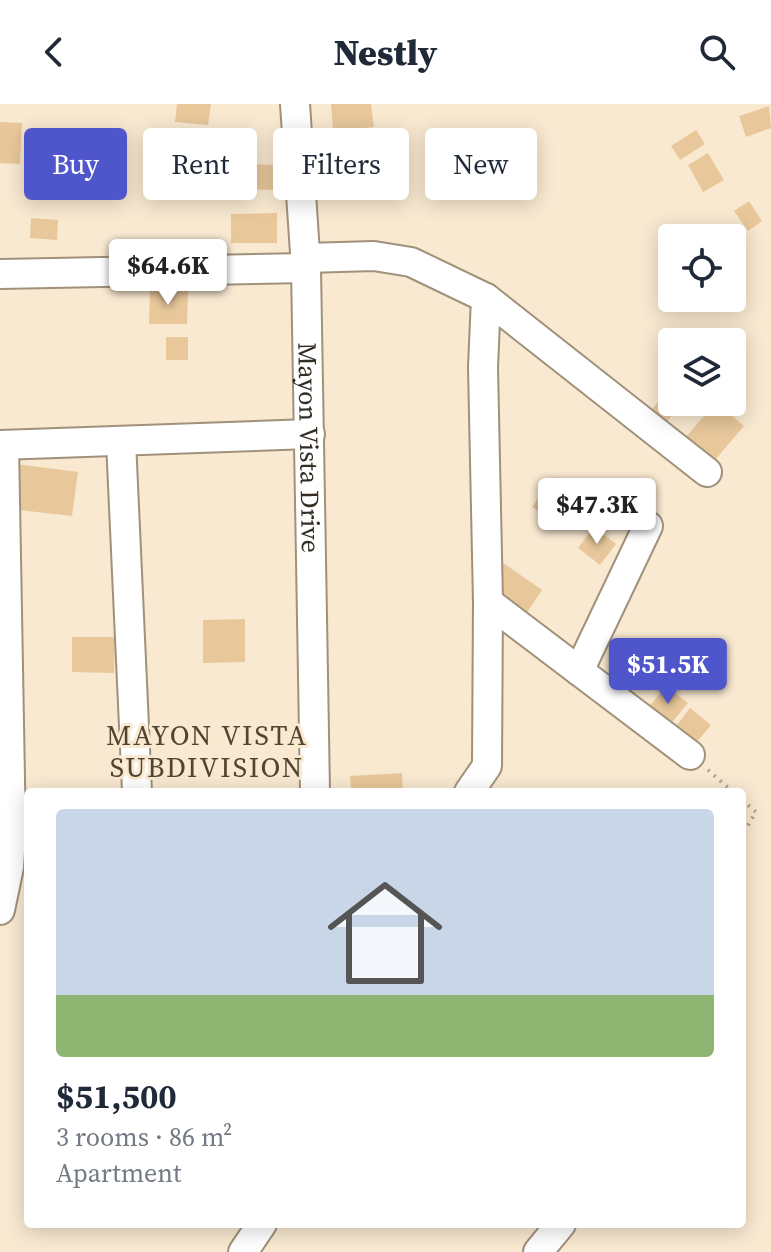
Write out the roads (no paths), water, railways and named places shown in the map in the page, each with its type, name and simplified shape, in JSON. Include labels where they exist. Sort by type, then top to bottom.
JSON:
[{"type":"street","name":"Mayon Vista Drive","points":[[295,104],[306,263],[315,788]]},
{"type":"street","points":[[0,274],[306,263],[374,256],[411,262],[486,298],[707,472]]},
{"type":"street","points":[[472,788],[487,766],[488,602],[483,367],[486,298]]},
{"type":"street","points":[[0,910],[20,834],[2,445],[310,434]]},
{"type":"street","points":[[121,441],[137,788]]},
{"type":"street","points":[[579,671],[648,526]]},
{"type":"street","points":[[488,602],[690,755]]},
{"type":"street","points":[[243,1252],[259,1228]]},
{"type":"street","points":[[538,1252],[558,1228]]},
{"type":"district","name":"MAYON VISTA SUBDIVISION","points":[[207,751]]}]
